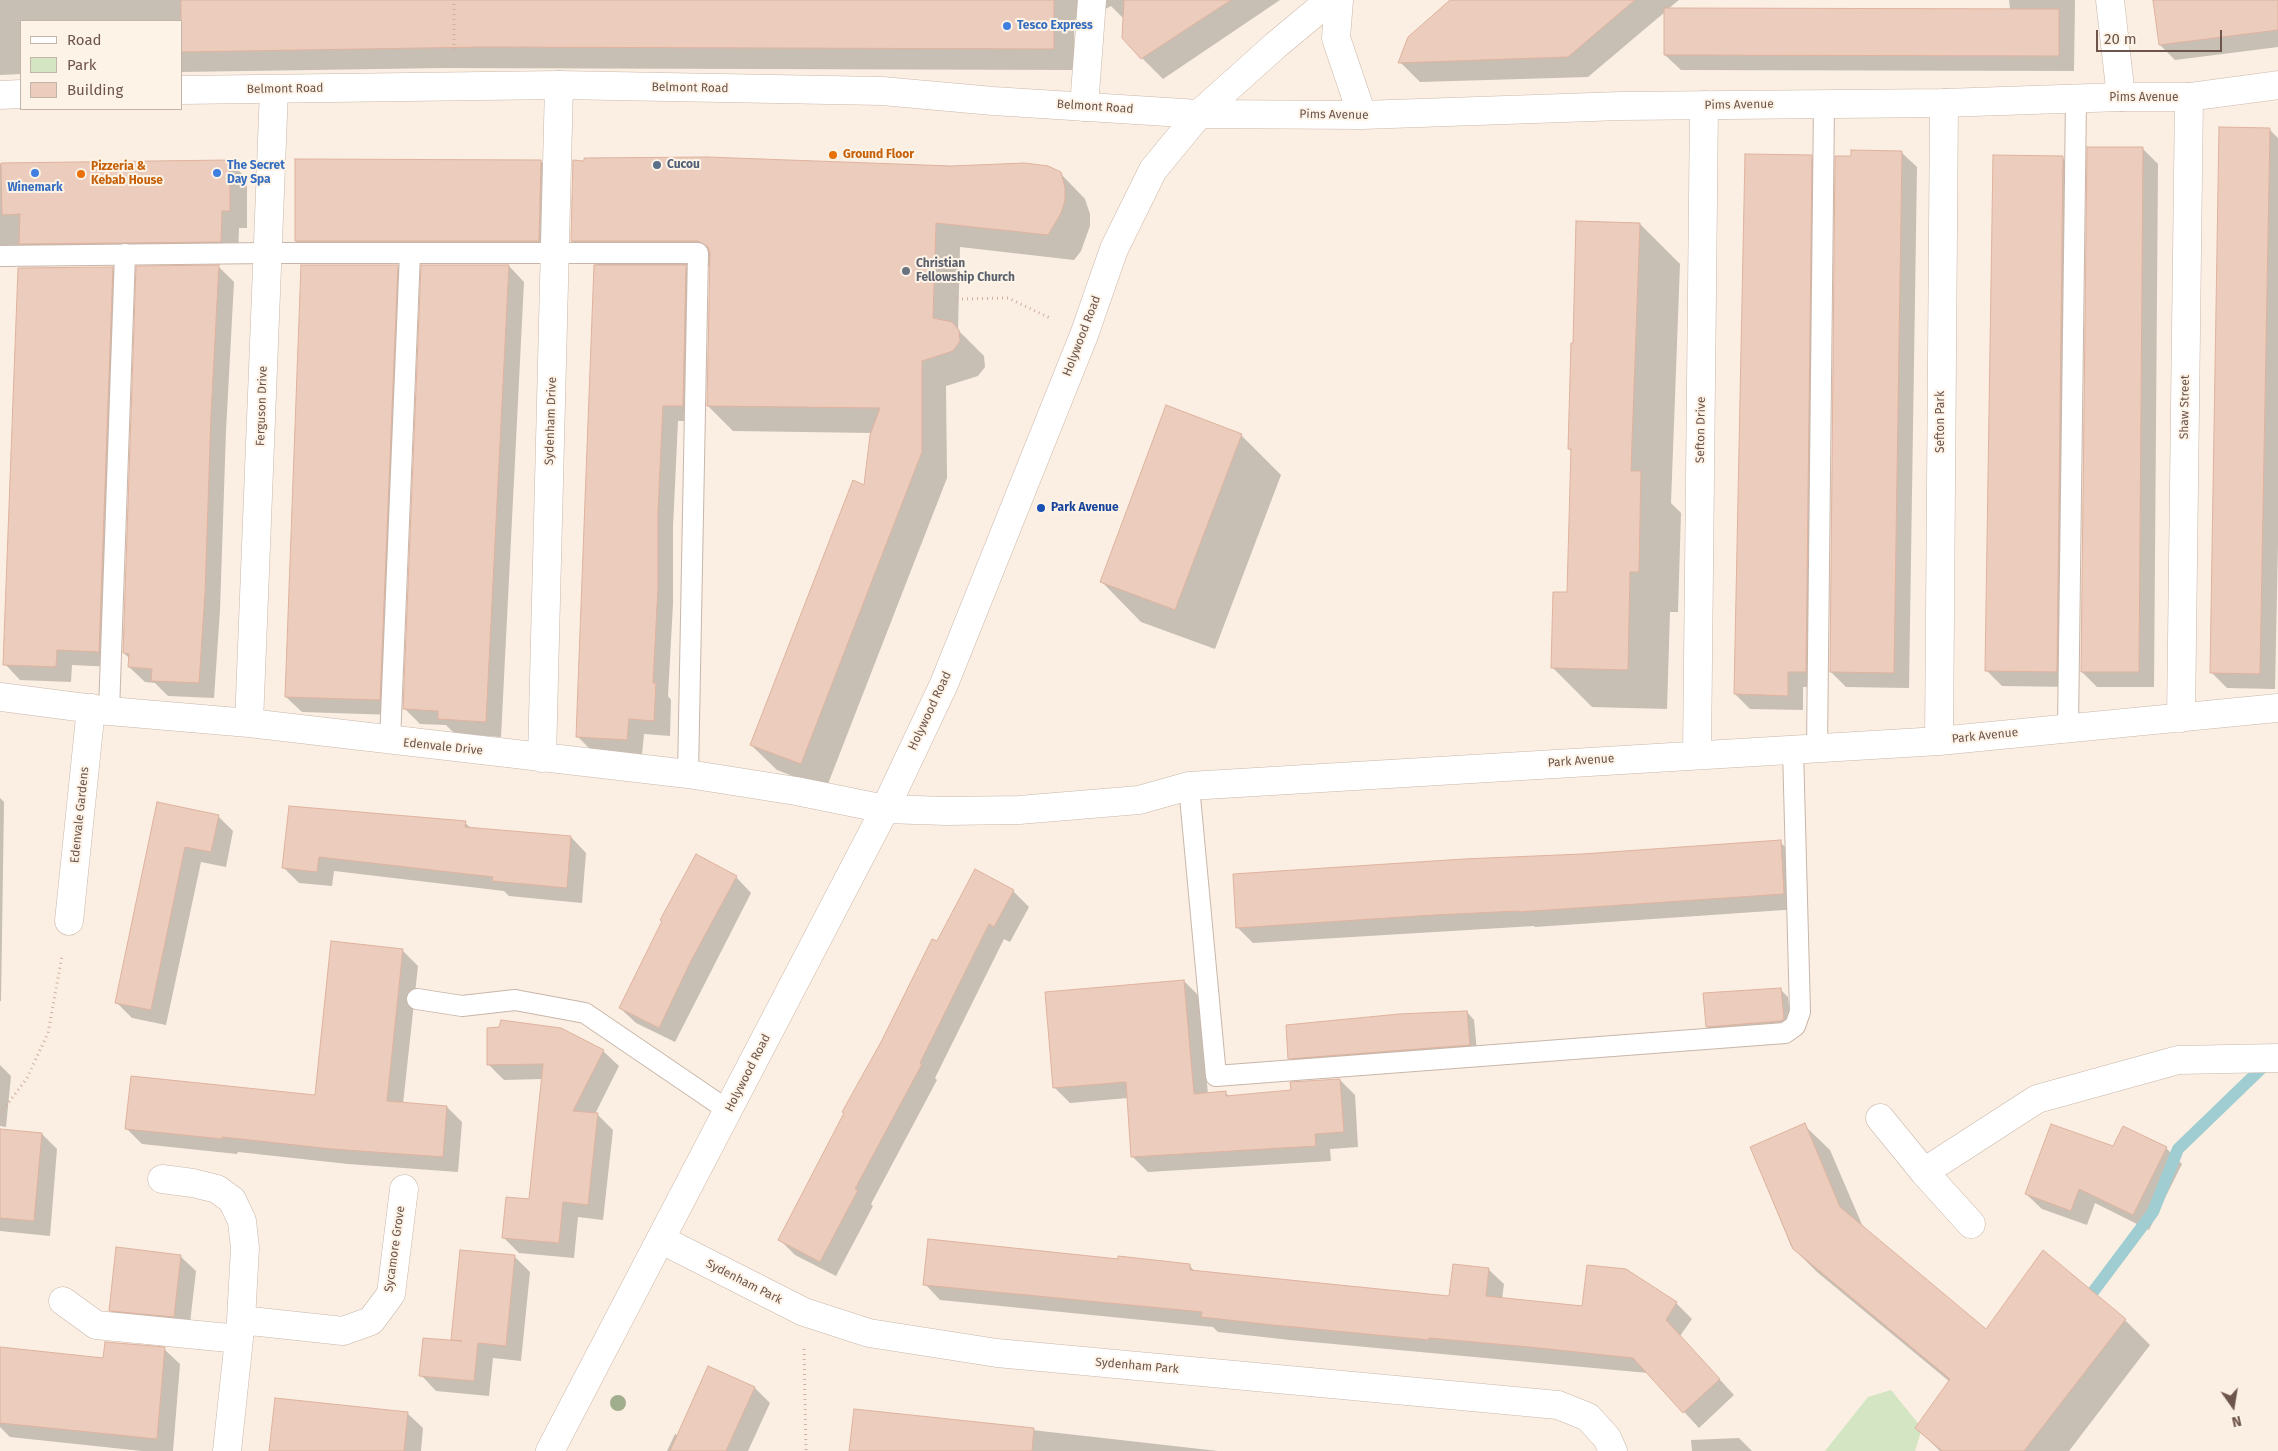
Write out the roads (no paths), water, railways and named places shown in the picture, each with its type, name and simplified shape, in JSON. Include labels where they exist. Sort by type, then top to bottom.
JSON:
[{"type":"street","points":[[1084,107],[1092,0]]},
{"type":"street","name":"Holywood Road","points":[[550,1451],[662,1240],[885,808],[944,684],[1084,335],[1114,249],[1153,170],[1199,114],[1276,45],[1330,0]]},
{"type":"street","points":[[1339,0],[1336,38],[1362,116]]},
{"type":"street","points":[[2110,0],[2121,97]]},
{"type":"street","name":"Belmont Road","points":[[182,90],[559,85],[882,91],[1199,114]]},
{"type":"street","name":"Sydenham Drive","points":[[542,758],[559,85]]},
{"type":"street","name":"Pims Avenue","points":[[1199,114],[1362,116],[1621,106],[1944,103],[2121,97],[2189,97],[2278,86]]},
{"type":"street","name":"Ferguson Drive","points":[[249,723],[274,90]]},
{"type":"street","points":[[0,95],[20,94]]},
{"type":"street","name":"Shaw Street","points":[[2181,718],[2189,97]]},
{"type":"street","name":"Sefton Park","points":[[1939,741],[1944,103]]},
{"type":"street","name":"Sefton Drive","points":[[1698,754],[1704,105]]},
{"type":"street","name":"Edenvale Drive","points":[[0,697],[100,709],[249,723],[688,774],[796,791],[885,808]]},
{"type":"street","name":"Park Avenue","points":[[885,808],[946,811],[1019,810],[1139,800],[1189,786],[1939,741],[2278,708]]},
{"type":"street","name":"Edenvale Gardens","points":[[69,921],[100,709]]},
{"type":"street","points":[[1924,1172],[2037,1099],[2178,1060],[2278,1058]]},
{"type":"street","points":[[1880,1118],[1970,1224]]},
{"type":"street","points":[[162,1179],[193,1183],[217,1189],[232,1200],[242,1221],[245,1248],[240,1330],[227,1451]]},
{"type":"street","name":"Sycamore Grove","points":[[63,1301],[96,1326],[240,1330],[344,1330],[371,1321],[391,1294],[404,1189]]},
{"type":"street","name":"Sydenham Park","points":[[662,1240],[804,1312],[869,1333],[997,1352],[1499,1401],[1558,1404],[1588,1417],[1607,1438],[1613,1451]]},
{"type":"lane","points":[[2068,728],[2076,99]]},
{"type":"lane","points":[[1189,786],[1216,1076],[1785,1033],[1795,1026],[1800,1012],[1805,748],[1824,104]]},
{"type":"lane","points":[[0,256],[268,253],[698,253],[688,774]]},
{"type":"lane","points":[[390,740],[410,253]]},
{"type":"lane","points":[[100,709],[125,254]]},
{"type":"lane","points":[[417,999],[462,1006],[515,1000],[585,1013],[728,1111]]},
{"type":"waterway","points":[[2084,1304],[2153,1212],[2178,1149],[2266,1064],[2271,1062]]},
{"type":"place","name":"Tesco Express","points":[[1007,26]]},
{"type":"place","name":"Ground Floor","points":[[833,155]]},
{"type":"place","name":"Cucou","points":[[657,165]]},
{"type":"place","name":"Winemark","points":[[35,173]]},
{"type":"place","name":"The Secret Day Spa","points":[[217,173]]},
{"type":"place","name":"Pizzeria & Kebab House","points":[[81,174]]},
{"type":"place","name":"Christian Fellowship Church","points":[[906,271]]},
{"type":"place","name":"Park Avenue","points":[[1041,508]]}]
